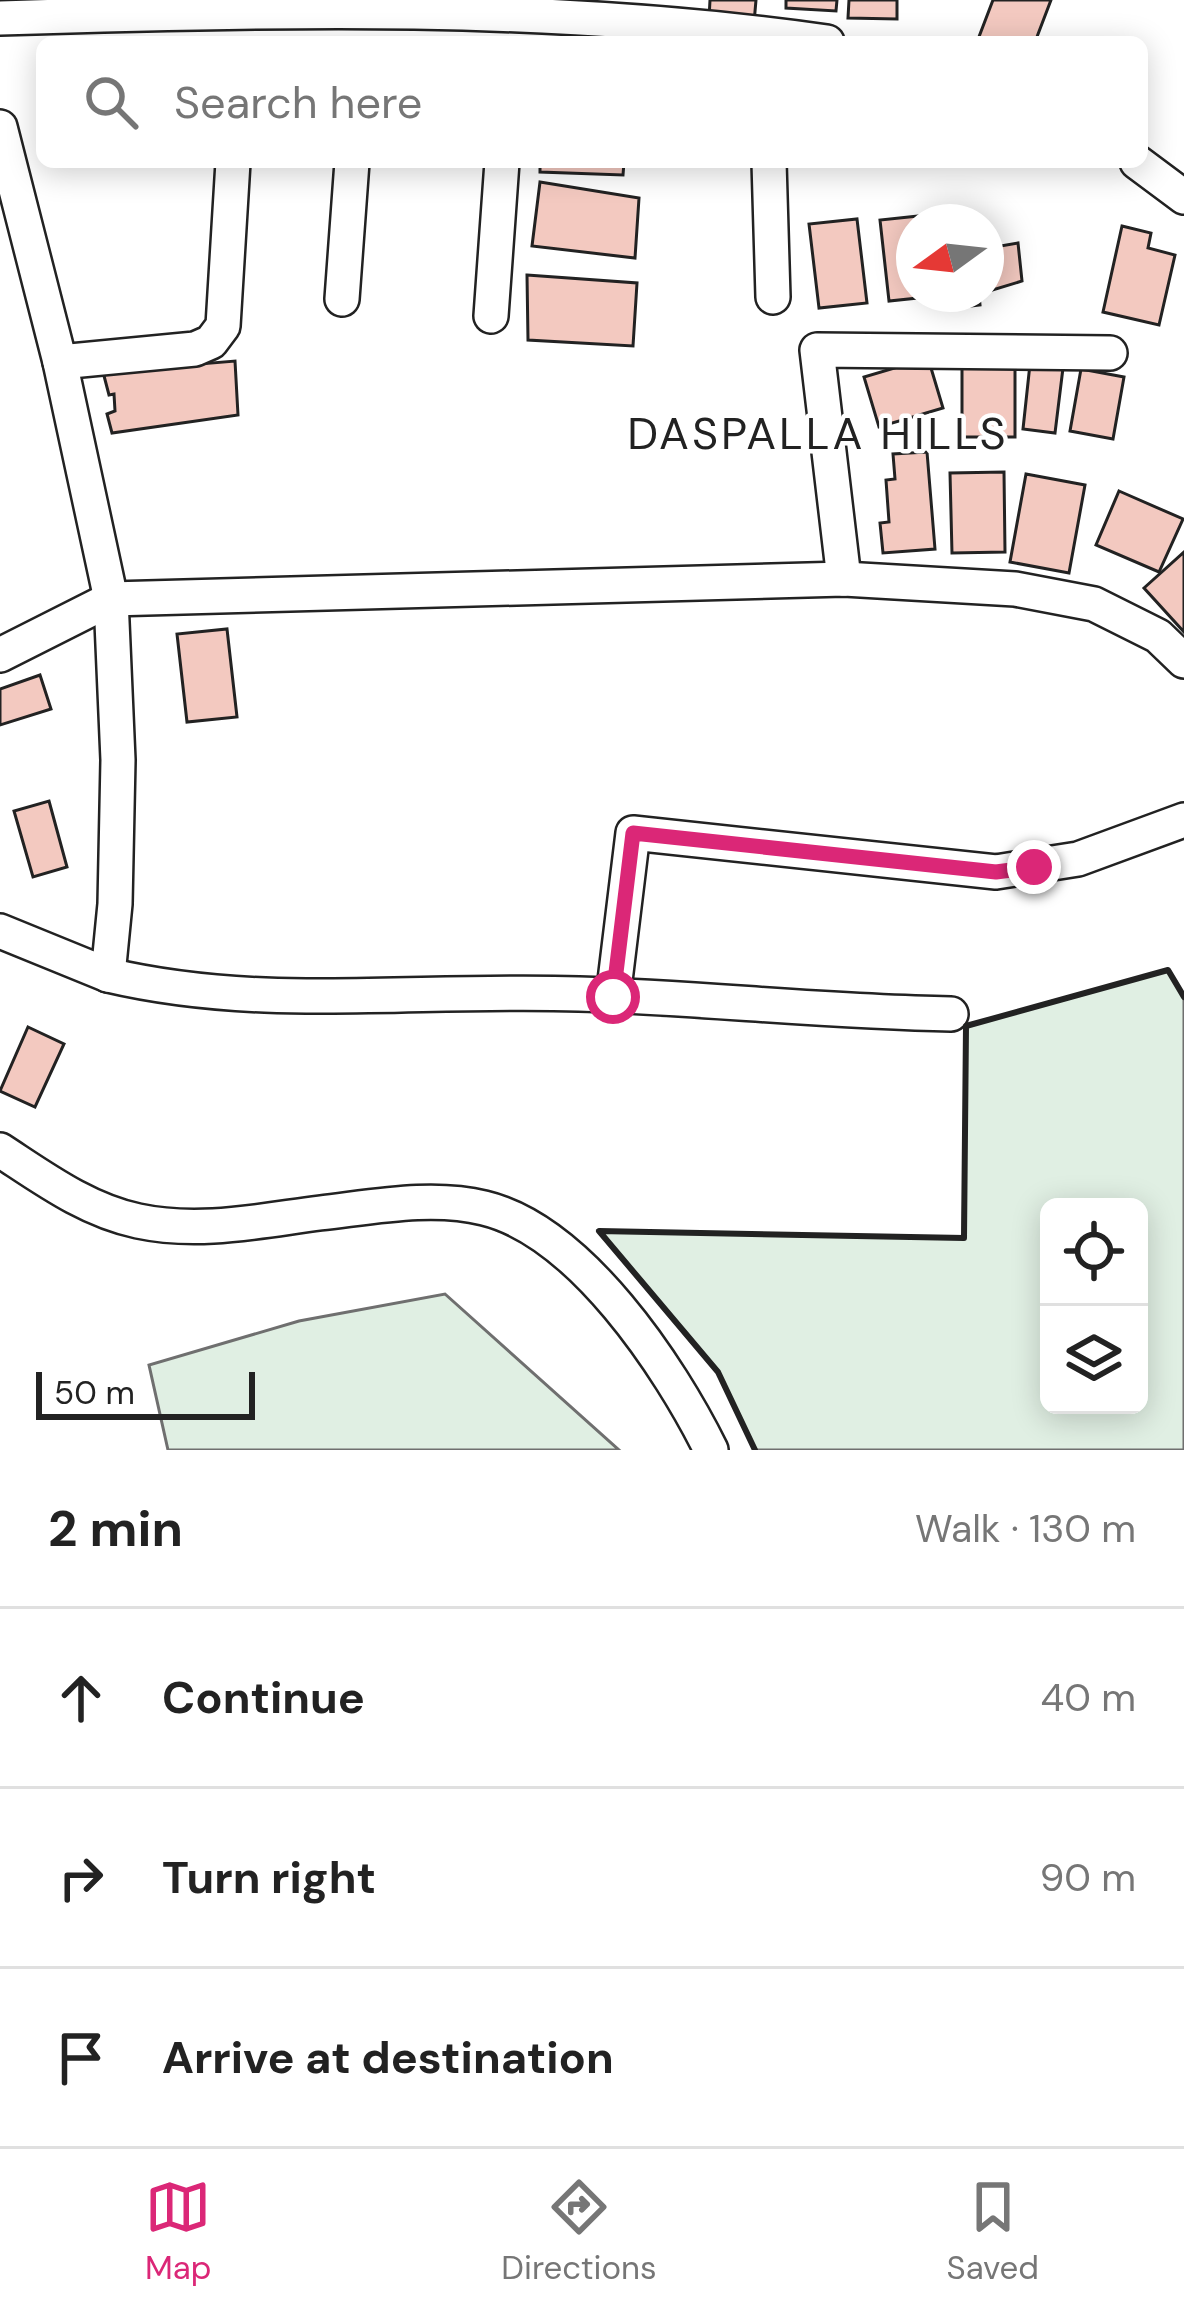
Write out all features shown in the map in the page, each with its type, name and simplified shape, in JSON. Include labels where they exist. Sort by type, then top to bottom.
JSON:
[{"type":"street","points":[[0,18],[258,16],[316,5],[362,26],[702,36]]},
{"type":"street","points":[[0,127],[61,362],[110,599],[118,760],[115,904],[107,975]]},
{"type":"street","points":[[61,362],[195,349],[211,342],[224,326],[233,168]]},
{"type":"street","points":[[342,298],[352,168]]},
{"type":"street","points":[[491,316],[502,168]]},
{"type":"street","points":[[769,168],[773,298]]},
{"type":"street","points":[[1145,168],[1184,196]]},
{"type":"street","points":[[844,579],[817,350],[1110,353]]},
{"type":"street","points":[[0,656],[110,599],[844,579],[1016,589],[1094,604],[1158,636],[1184,661]]},
{"type":"street","points":[[613,997],[633,833],[996,872],[1078,859],[1184,820]]},
{"type":"street","points":[[0,931],[107,975],[168,989],[316,1000],[613,997],[951,1014]]},
{"type":"street","points":[[0,1150],[104,1211],[179,1227],[429,1203],[488,1208],[513,1218],[579,1267],[641,1332],[711,1450]]},
{"type":"green space","points":[[1168,970],[1184,997],[1184,1450],[755,1450],[718,1372],[599,1231],[963,1238],[966,1026]]},
{"type":"green space","points":[[445,1294],[619,1450],[168,1450],[149,1365],[299,1321]]},
{"type":"building","points":[[710,0],[756,0],[754,23],[709,19]]},
{"type":"building","points":[[786,0],[837,0],[836,11],[786,8]]},
{"type":"building","points":[[849,0],[897,0],[897,19],[848,18]]},
{"type":"building","points":[[993,0],[1051,0],[1037,36],[979,36]]},
{"type":"building","points":[[540,168],[624,168],[623,175],[540,172]]},
{"type":"building","points":[[540,182],[639,198],[635,258],[532,246]]},
{"type":"building","points":[[896,218],[896,300],[889,301],[880,220]]},
{"type":"building","points":[[857,219],[867,303],[819,308],[809,224]]},
{"type":"building","points":[[1122,226],[1151,233],[1148,248],[1175,255],[1159,325],[1103,312]]},
{"type":"building","points":[[1018,243],[1022,281],[1004,286],[1004,245]]},
{"type":"building","points":[[527,275],[637,283],[633,346],[528,340]]},
{"type":"building","points":[[928,358],[943,408],[879,427],[864,377]]},
{"type":"building","points":[[235,361],[238,415],[112,433],[107,414],[115,411],[114,394],[109,395],[103,372]]},
{"type":"building","points":[[1030,364],[1063,368],[1055,433],[1023,429]]},
{"type":"building","points":[[962,365],[1015,365],[1015,437],[962,437]]},
{"type":"building","points":[[1081,369],[1124,377],[1113,439],[1070,431]]},
{"type":"building","points":[[927,452],[935,549],[883,553],[880,523],[889,522],[886,480],[895,479],[893,454]]},
{"type":"building","points":[[1004,472],[1005,552],[952,553],[950,473]]},
{"type":"building","points":[[1026,474],[1085,485],[1069,573],[1010,562]]},
{"type":"building","points":[[1119,491],[1183,519],[1159,572],[1096,545]]},
{"type":"building","points":[[1184,552],[1184,632],[1144,588]]},
{"type":"building","points":[[227,629],[237,717],[187,722],[177,634]]},
{"type":"building","points":[[40,675],[51,709],[0,725],[0,689]]},
{"type":"building","points":[[49,801],[67,867],[33,877],[14,811]]},
{"type":"building","points":[[28,1027],[64,1044],[35,1107],[0,1091]]},
{"type":"wall","points":[[755,1450],[718,1372],[599,1231],[964,1238],[966,1026],[1168,970],[1184,997]]},
{"type":"district","name":"DASPALLA HILLS","points":[[818,433]]},
{"type":"route","points":[[613,997],[627,850],[633,833],[646,830],[996,872],[1034,867]]}]
